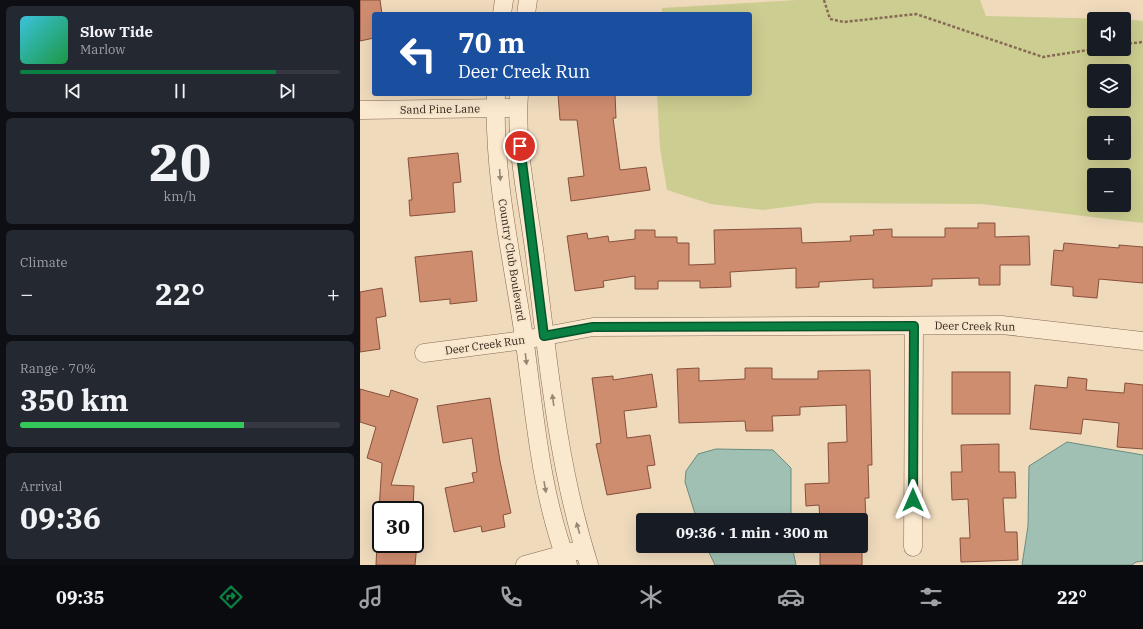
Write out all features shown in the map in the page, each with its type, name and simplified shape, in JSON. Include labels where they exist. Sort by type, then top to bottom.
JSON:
[{"type":"street","points":[[502,12],[504,0]]},
{"type":"street","points":[[526,12],[528,0]]},
{"type":"street","name":"Sand Pine Lane","points":[[361,110],[496,101],[518,101]]},
{"type":"street","name":"Country Club Boulevard","points":[[496,101],[500,179],[538,446],[549,509],[566,559]]},
{"type":"street","name":"Country Club Boulevard","points":[[518,101],[520,158],[535,256],[559,445],[570,500],[587,557]]},
{"type":"street","name":"Deer Creek Run","points":[[424,353],[524,340],[593,327],[1002,325],[1143,341]]},
{"type":"street","points":[[913,547],[914,326]]},
{"type":"street","points":[[525,565],[587,557]]},
{"type":"path","points":[[824,0],[830,18],[844,22],[916,14],[1043,56],[1087,50]]},
{"type":"path","points":[[1131,43],[1143,42]]},
{"type":"green space","points":[[798,0],[980,0],[986,16],[1087,18],[1087,56],[1131,56],[1131,20],[1143,21],[1143,223],[981,204],[816,203],[763,210],[711,204],[667,190],[660,148],[657,96],[752,96],[752,12],[662,12],[662,8]]},
{"type":"shaded area","points":[[1067,442],[1143,455],[1143,561],[1136,562],[1132,565],[1022,565],[1028,526],[1029,466]]},
{"type":"shaded area","points":[[716,449],[773,450],[791,468],[791,513],[695,513],[685,482],[686,471],[698,454]]},
{"type":"shaded area","points":[[709,553],[793,553],[796,565],[715,565]]},
{"type":"building","points":[[360,0],[380,0],[382,12],[372,12],[372,38],[360,41]]},
{"type":"building","points":[[558,96],[615,96],[616,118],[613,118],[620,170],[646,167],[650,190],[571,201],[568,178],[584,176],[577,120],[560,120]]},
{"type":"building","points":[[458,153],[461,182],[453,183],[455,212],[410,216],[409,200],[412,200],[408,158]]},
{"type":"building","points":[[978,223],[995,223],[995,237],[1029,236],[1030,265],[1000,265],[1000,285],[979,285],[979,278],[932,279],[932,286],[873,288],[873,279],[819,282],[819,287],[796,288],[796,268],[730,272],[731,287],[700,288],[700,281],[658,281],[658,289],[635,289],[635,276],[603,281],[604,287],[575,291],[567,236],[587,233],[588,239],[608,236],[609,242],[635,239],[635,230],[655,230],[655,237],[677,237],[677,243],[689,243],[689,265],[715,264],[714,230],[801,228],[802,243],[851,241],[850,236],[874,235],[873,230],[892,229],[892,237],[945,237],[945,228],[978,228]]},
{"type":"building","points":[[1064,243],[1119,248],[1119,245],[1143,247],[1143,283],[1099,279],[1097,298],[1073,296],[1073,287],[1051,285],[1054,250],[1063,251]]},
{"type":"building","points":[[472,251],[477,301],[450,304],[450,299],[420,302],[415,257]]},
{"type":"building","points":[[382,288],[386,316],[376,318],[380,349],[360,352],[360,292]]},
{"type":"building","points":[[699,368],[699,381],[745,379],[745,368],[772,368],[772,379],[818,379],[818,371],[870,370],[872,465],[868,465],[869,498],[865,498],[866,513],[820,513],[819,505],[806,506],[805,484],[829,483],[828,443],[847,442],[846,405],[800,407],[800,415],[772,416],[773,431],[746,431],[745,421],[679,423],[677,369]]},
{"type":"building","points":[[952,372],[1010,372],[1010,414],[952,414]]},
{"type":"building","points":[[652,374],[657,407],[624,411],[627,438],[650,435],[655,465],[647,466],[651,488],[607,495],[596,444],[601,443],[592,378],[613,376],[613,380]]},
{"type":"building","points":[[1068,377],[1087,379],[1086,390],[1124,393],[1125,383],[1143,385],[1143,449],[1117,447],[1119,423],[1083,419],[1081,434],[1030,429],[1035,385],[1067,388]]},
{"type":"building","points":[[360,389],[389,397],[391,390],[418,399],[391,485],[414,486],[413,501],[380,501],[382,463],[367,458],[376,427],[360,422]]},
{"type":"building","points":[[490,398],[500,461],[511,513],[503,515],[505,527],[482,532],[481,526],[454,532],[445,488],[474,482],[472,473],[477,472],[472,438],[443,443],[437,406]]},
{"type":"building","points":[[999,444],[999,472],[1015,472],[1016,498],[1003,498],[1005,532],[1017,532],[1018,560],[961,562],[960,538],[970,538],[968,499],[952,500],[951,472],[962,472],[961,445]]},
{"type":"building","points":[[377,553],[416,553],[415,565],[376,565]]},
{"type":"building","points":[[820,553],[862,553],[862,565],[820,565]]},
{"type":"route","points":[[520,146],[520,158],[535,256],[544,336],[593,327],[914,326],[913,500]]}]
